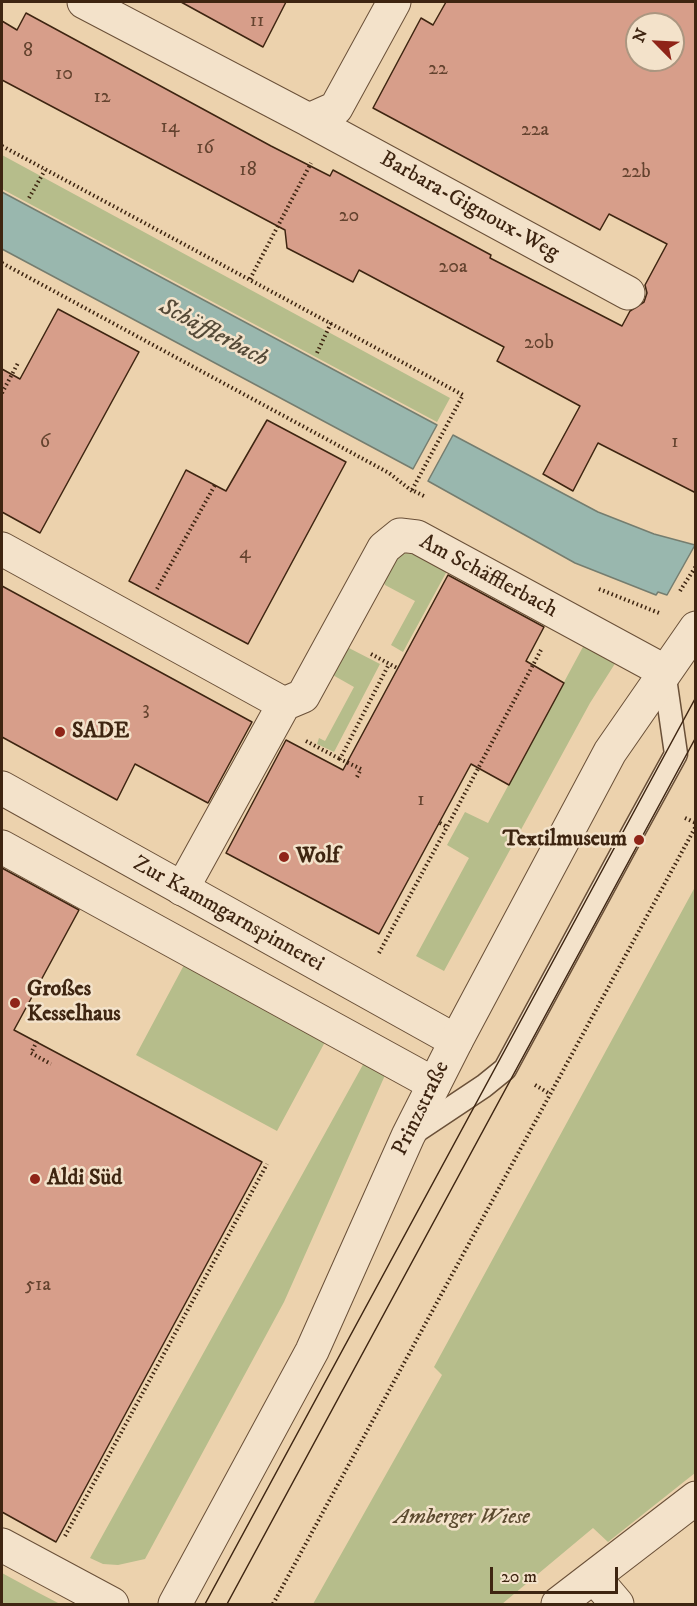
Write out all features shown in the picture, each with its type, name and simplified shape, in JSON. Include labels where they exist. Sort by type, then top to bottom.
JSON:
[{"type":"street","name":"Barbara-Gignoux-Weg","points":[[84,2],[319,125],[628,293]]},
{"type":"street","points":[[319,125],[336,108],[394,2]]},
{"type":"street","name":"Am Schäfflerbach","points":[[182,889],[284,704],[303,696],[384,548],[400,535],[417,537],[664,671]]},
{"type":"street","points":[[2,549],[284,704]]},
{"type":"street","name":"Prinzstraße","points":[[175,1605],[312,1351],[408,1136],[610,752],[696,628]]},
{"type":"street","name":"Zur Kammgarnspinnerei","points":[[2,788],[456,1041]]},
{"type":"street","points":[[2,847],[434,1084]]},
{"type":"street","points":[[558,1605],[696,1498]]},
{"type":"street","points":[[2,1545],[112,1605]]},
{"type":"street","points":[[594,1577],[617,1605]]},
{"type":"lane","points":[[408,1136],[484,1086],[505,1069],[676,754],[664,671]]},
{"type":"path","points":[[250,279],[319,125]]},
{"type":"path","points":[[2,146],[463,395],[416,483]]},
{"type":"path","points":[[29,198],[45,170]]},
{"type":"path","points":[[2,263],[389,473],[412,490],[384,548]]},
{"type":"path","points":[[317,353],[331,323]]},
{"type":"path","points":[[2,393],[18,363]]},
{"type":"path","points":[[138,624],[215,485]]},
{"type":"path","points":[[360,988],[541,651]]},
{"type":"path","points":[[357,777],[361,769],[340,759],[389,664]]},
{"type":"path","points":[[273,1605],[696,824],[686,818]]},
{"type":"path","points":[[440,823],[447,827]]},
{"type":"path","points":[[38,1041],[32,1053],[51,1064]]},
{"type":"path","points":[[63,1539],[267,1164]]},
{"type":"green space","points":[[2,155],[450,398],[437,422],[2,189]]},
{"type":"green space","points":[[406,553],[417,555],[447,571],[403,652],[391,645],[415,601],[385,585],[379,570],[397,555]]},
{"type":"green space","points":[[584,645],[616,662],[590,703],[444,971],[416,956],[469,858],[447,845],[465,812],[488,823]]},
{"type":"green space","points":[[347,647],[380,664],[334,752],[317,744],[319,738],[325,741],[354,687],[331,674]]},
{"type":"green space","name":"Amberger Wiese","points":[[695,887],[695,1473],[608,1542],[593,1528],[502,1604],[313,1604],[442,1375],[434,1367]]},
{"type":"green space","points":[[184,965],[325,1042],[277,1131],[136,1055]]},
{"type":"green space","points":[[365,1061],[386,1073],[284,1302],[145,1559],[118,1565],[103,1564],[90,1558]]},
{"type":"green space","points":[[2,1573],[37,1592],[60,1604],[2,1604]]},
{"type":"water","name":"Schäfflerbach","points":[[2,192],[437,425],[413,469],[2,249]]},
{"type":"water","points":[[453,435],[598,512],[654,534],[695,545],[667,595],[658,592],[656,595],[575,563],[428,481]]},
{"type":"building","points":[[181,2],[286,2],[263,47]]},
{"type":"building","points":[[446,2],[696,2],[696,493],[598,443],[573,491],[543,474],[580,406],[497,361],[504,347],[359,270],[353,282],[287,248],[285,230],[2,80],[2,21],[17,30],[26,13],[271,146],[330,176],[333,170],[491,255],[490,258],[622,326],[630,311],[644,302],[647,293],[645,285],[667,244],[609,214],[600,230],[373,108],[421,18],[433,25]]},
{"type":"building","points":[[58,309],[139,352],[40,533],[2,512],[2,369],[20,379]]},
{"type":"building","points":[[267,420],[346,462],[248,644],[129,581],[186,470],[226,491]]},
{"type":"building","points":[[448,575],[544,627],[526,661],[564,683],[509,785],[471,764],[379,934],[226,853],[286,740],[343,770]]},
{"type":"building","points":[[2,586],[252,722],[208,803],[135,764],[117,800],[2,737]]},
{"type":"building","points":[[2,868],[79,910],[14,1030],[262,1162],[56,1542],[2,1512]]},
{"type":"tram line","points":[[205,1604],[696,697]]},
{"type":"tram line","points":[[227,1604],[696,737]]},
{"type":"place","name":"SADE","points":[[60,732]]},
{"type":"place","name":"Textilmuseum","points":[[639,840]]},
{"type":"place","name":"Wolf","points":[[284,857]]},
{"type":"place","name":"Großes Kesselhaus","points":[[15,1003]]},
{"type":"place","name":"Aldi Süd","points":[[35,1179]]}]
